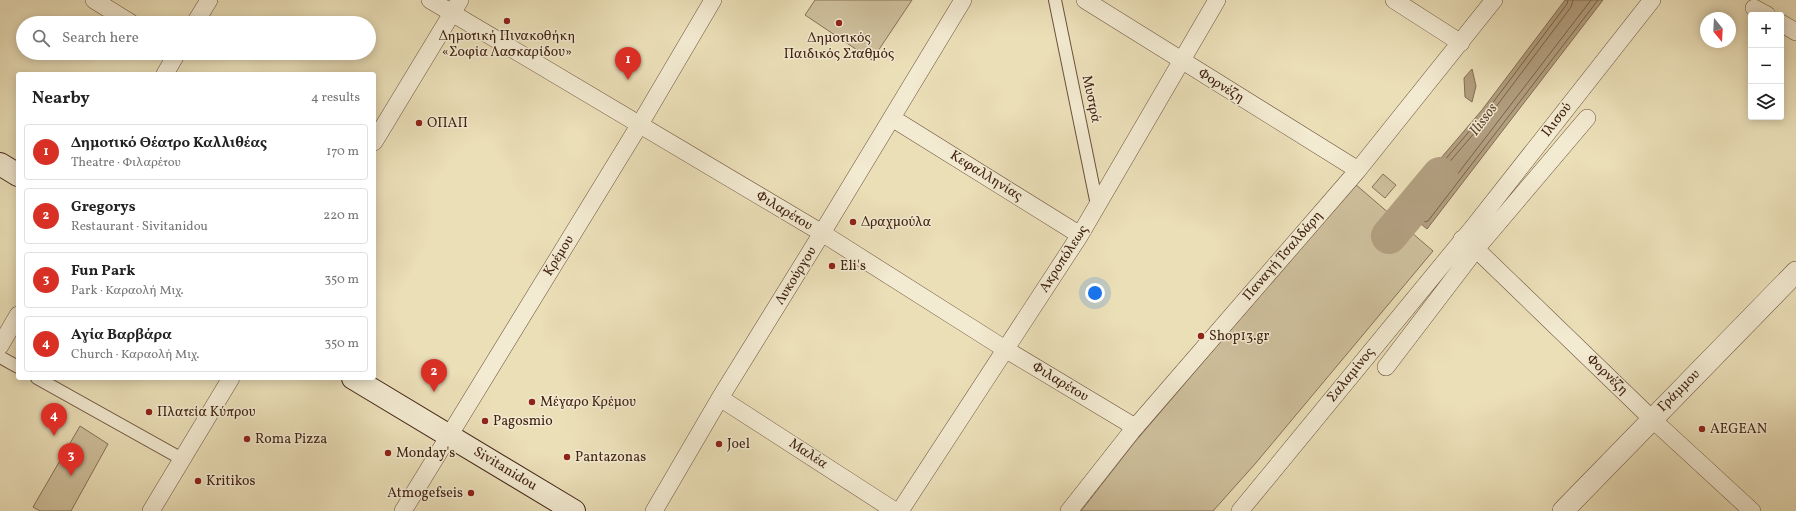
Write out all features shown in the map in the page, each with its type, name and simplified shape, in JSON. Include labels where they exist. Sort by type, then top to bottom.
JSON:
[{"type":"main road","points":[[0,164],[16,173]]},
{"type":"main road","name":"Sivitanidou","points":[[356,380],[574,511]]},
{"type":"street","points":[[94,0],[120,16]]},
{"type":"street","points":[[199,16],[209,0]]},
{"type":"street","name":"Φιλαρέτου","points":[[430,0],[456,7],[640,124],[822,233],[1005,349],[1135,427]]},
{"type":"street","name":"Κρέμου","points":[[403,511],[640,124],[714,0]]},
{"type":"street","name":"Λυκούργου","points":[[654,511],[720,398],[963,0]]},
{"type":"street","name":"Μυστρά","points":[[1055,0],[1097,205]]},
{"type":"street","name":"Φορνέζη","points":[[1085,0],[1180,61],[1358,170]]},
{"type":"street","name":"Ακροπόλεως","points":[[900,511],[1080,235],[1180,61],[1217,0]]},
{"type":"street","points":[[1394,0],[1461,43]]},
{"type":"street","name":"Παναγή Τσαλδάρη","points":[[1069,511],[1135,427],[1358,170],[1494,0]]},
{"type":"street","name":"Ιλισού","points":[[1462,239],[1652,0]]},
{"type":"street","points":[[376,139],[456,7]]},
{"type":"street","points":[[1784,25],[1796,32]]},
{"type":"street","points":[[166,72],[173,60]]},
{"type":"street","name":"Κεφαλληνίας","points":[[892,118],[1080,235]]},
{"type":"street","name":"Σαλαμίνος","points":[[1386,367],[1476,249],[1587,118]]},
{"type":"street","name":"Φορνέζη","points":[[1462,239],[1476,249],[1652,418],[1752,511]]},
{"type":"street","name":"Σαλαμίνος","points":[[1241,511],[1462,239]]},
{"type":"street","name":"Γράμμου","points":[[1563,511],[1796,272]]},
{"type":"street","points":[[0,346],[16,318]]},
{"type":"street","points":[[0,357],[16,366]]},
{"type":"street","points":[[41,380],[182,459]]},
{"type":"street","points":[[151,511],[230,380]]},
{"type":"street","name":"Μαλέα","points":[[720,398],[895,511]]},
{"type":"shaded area","points":[[815,0],[912,0],[872,60],[805,15]]},
{"type":"shaded area","points":[[1383,174],[1396,185],[1385,198],[1372,187]]},
{"type":"shaded area","points":[[1355,184],[1433,251],[1255,464],[1213,511],[1081,511],[1134,443]]},
{"type":"shaded area","points":[[80,426],[108,444],[71,511],[40,511],[33,507]]},
{"type":"water","points":[[1565,0],[1603,0],[1427,229],[1400,206],[1482,110]]},
{"type":"water","points":[[1472,69],[1476,86],[1472,102],[1465,97],[1464,78]]},
{"type":"waterway","name":"Ilissos","points":[[1389,236],[1440,175]]},
{"type":"place","name":"Δημοτική Πινακοθήκη «Σοφία Λασκαρίδου»","points":[[507,21]]},
{"type":"place","name":"Δημοτικός Παιδικός Σταθμός","points":[[839,23]]},
{"type":"place","name":"Δημοτικό Θέατρο Καλλιθέας","points":[[628,80]]},
{"type":"place","name":"ΟΠΑΠ","points":[[419,123]]},
{"type":"place","name":"Δραχμούλα","points":[[853,222]]},
{"type":"place","name":"Eli's","points":[[832,266]]},
{"type":"place","name":"Shop13.gr","points":[[1201,336]]},
{"type":"place","name":"Gregorys","points":[[434,392]]},
{"type":"place","name":"Μέγαρο Κρέμου","points":[[532,402]]},
{"type":"place","name":"Πλατεία Κύπρου","points":[[149,412]]},
{"type":"place","name":"Pagosmio","points":[[485,421]]},
{"type":"place","name":"AEGEAN","points":[[1702,429]]},
{"type":"place","name":"Αγία Βαρβάρα","points":[[54,436]]},
{"type":"place","name":"Roma Pizza","points":[[247,439]]},
{"type":"place","name":"Joel","points":[[719,444]]},
{"type":"place","name":"Monday's","points":[[388,453]]},
{"type":"place","name":"Pantazonas","points":[[567,457]]},
{"type":"place","name":"Fun Park","points":[[71,476]]},
{"type":"place","name":"Kritikos","points":[[198,481]]},
{"type":"place","name":"Atmogefseis","points":[[471,493]]}]
